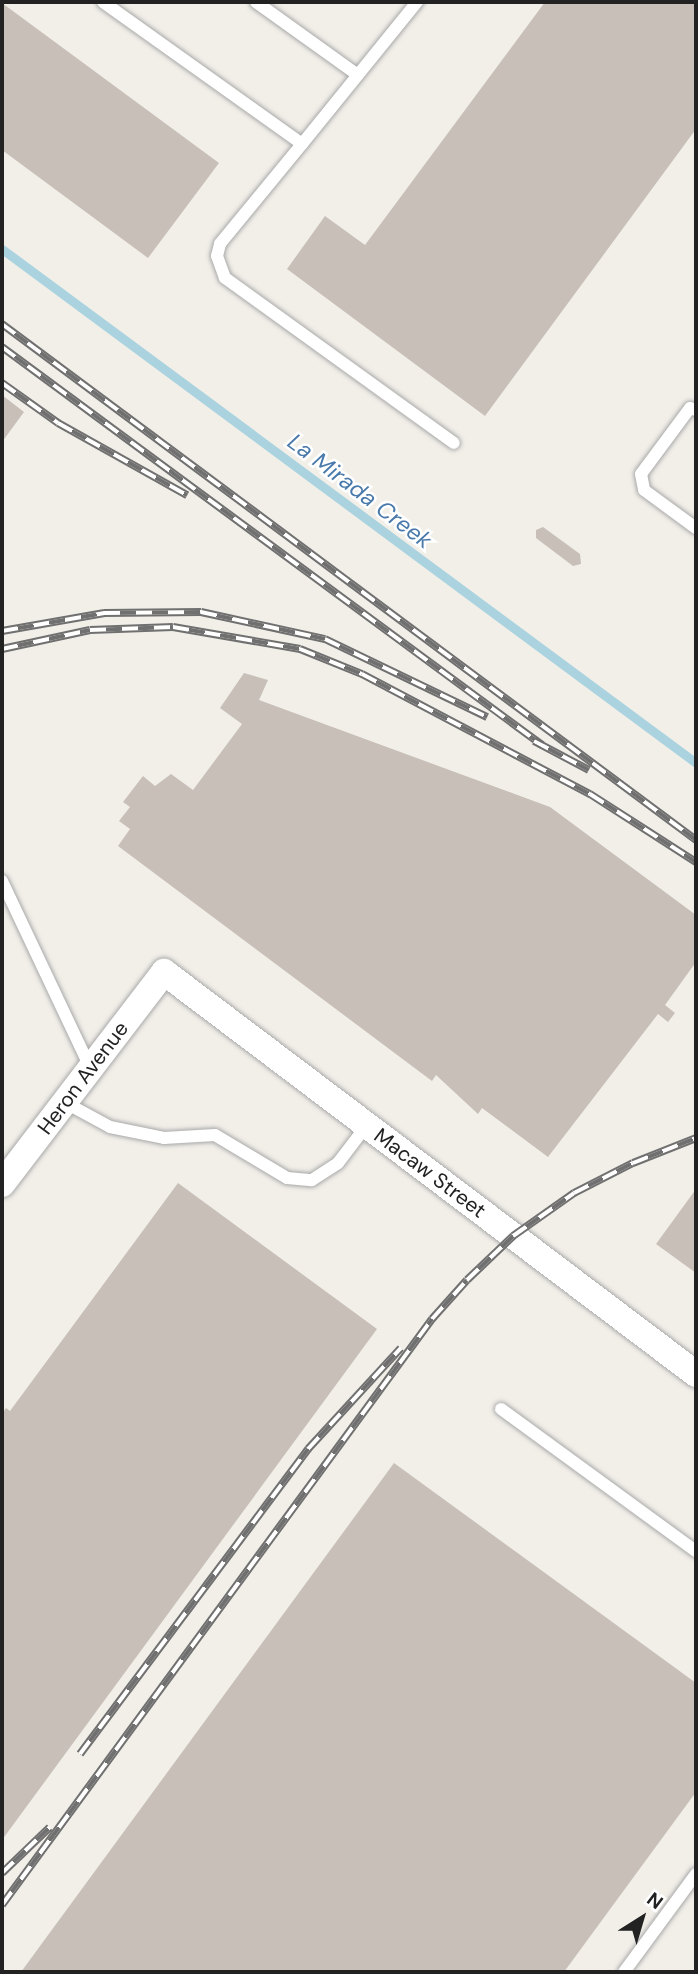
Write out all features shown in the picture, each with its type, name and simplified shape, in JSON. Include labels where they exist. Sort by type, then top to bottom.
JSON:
[{"type":"street","name":"Heron Avenue","points":[[2,1184],[164,972]]},
{"type":"street","name":"Macaw Street","points":[[164,972],[696,1374]]},
{"type":"lane","points":[[103,2],[302,144]]},
{"type":"lane","points":[[256,2],[358,75]]},
{"type":"lane","points":[[417,2],[220,244],[217,257],[225,278],[454,443]]},
{"type":"lane","points":[[696,410],[690,408],[641,474],[645,490],[696,528]]},
{"type":"lane","points":[[2,881],[90,1068]]},
{"type":"lane","points":[[64,1102],[110,1127],[164,1138],[215,1135],[287,1178],[312,1180],[338,1163],[368,1125]]},
{"type":"lane","points":[[501,1409],[696,1551]]},
{"type":"lane","points":[[624,1972],[696,1874]]},
{"type":"building","points":[[545,2],[696,2],[696,129],[485,416],[287,269],[325,216],[365,245]]},
{"type":"building","points":[[2,3],[219,163],[148,258],[2,150]]},
{"type":"building","points":[[2,395],[24,412],[2,442]]},
{"type":"building","points":[[543,527],[580,554],[581,564],[573,566],[536,538],[536,530]]},
{"type":"building","points":[[244,673],[268,680],[259,700],[550,807],[696,915],[696,962],[665,1005],[675,1013],[668,1022],[658,1014],[548,1157],[482,1108],[478,1114],[436,1075],[432,1081],[118,846],[130,829],[119,821],[130,807],[123,802],[143,776],[155,786],[171,774],[193,790],[242,724],[220,708]]},
{"type":"building","points":[[178,1183],[377,1329],[2,1840],[2,1414],[6,1408],[10,1411]]},
{"type":"building","points":[[696,1189],[696,1273],[656,1244]]},
{"type":"building","points":[[394,1463],[696,1683],[696,1792],[564,1972],[21,1972]]},
{"type":"waterway","name":"La Mirada Creek","points":[[2,249],[696,763]]},
{"type":"railway","points":[[2,324],[696,840]]},
{"type":"railway","points":[[2,347],[542,745]]},
{"type":"railway","points":[[2,383],[58,423],[187,495]]},
{"type":"railway","points":[[2,631],[104,613],[201,612],[325,639],[487,717]]},
{"type":"railway","points":[[2,649],[90,630],[173,627],[300,649],[362,674],[590,794],[696,862]]},
{"type":"railway","points":[[534,741],[589,770]]},
{"type":"railway","points":[[2,1905],[432,1319],[467,1280],[513,1236],[574,1193],[633,1163],[696,1138]]},
{"type":"railway","points":[[80,1754],[308,1449],[401,1348]]},
{"type":"railway","points":[[2,1873],[50,1827]]}]
